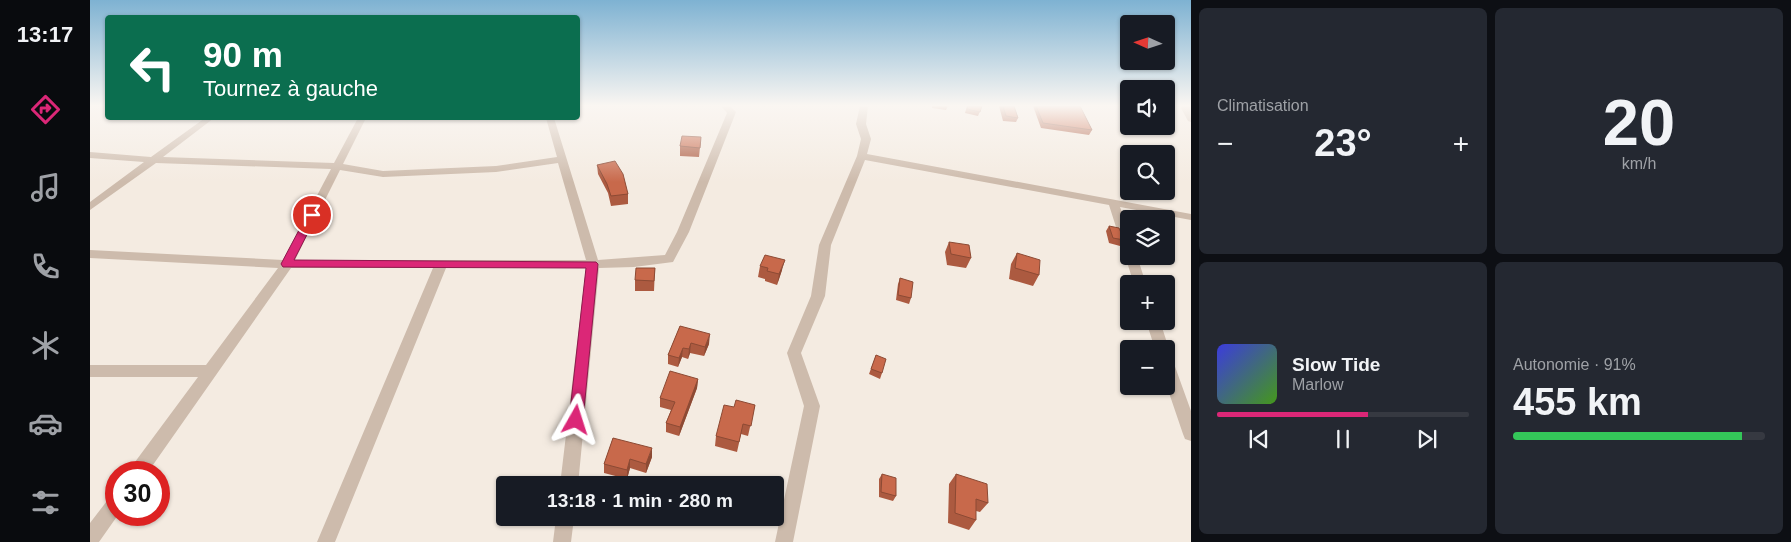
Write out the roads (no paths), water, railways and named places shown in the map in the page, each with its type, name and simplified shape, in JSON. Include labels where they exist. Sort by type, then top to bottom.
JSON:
[{"type":"street","points":[[90,207],[192,131]]},
{"type":"street","points":[[146,461],[287,264],[337,166],[357,131]]},
{"type":"street","points":[[554,131],[592,264],[570,476]]},
{"type":"street","points":[[90,254],[287,264],[592,264],[634,263],[669,259],[683,232],[724,131]]},
{"type":"street","points":[[784,542],[812,406],[794,353],[818,296],[825,245],[862,156],[866,140],[863,131]]},
{"type":"street","points":[[90,155],[154,160],[337,166],[382,174],[496,169],[562,159]]},
{"type":"street","points":[[862,156],[1191,217]]},
{"type":"street","points":[[1113,202],[1120,223]]},
{"type":"street","points":[[326,542],[441,264]]},
{"type":"street","points":[[90,371],[210,371]]},
{"type":"street","points":[[1175,387],[1191,434]]},
{"type":"street","points":[[90,539],[105,518]]},
{"type":"street","points":[[562,542],[564,526]]}]
